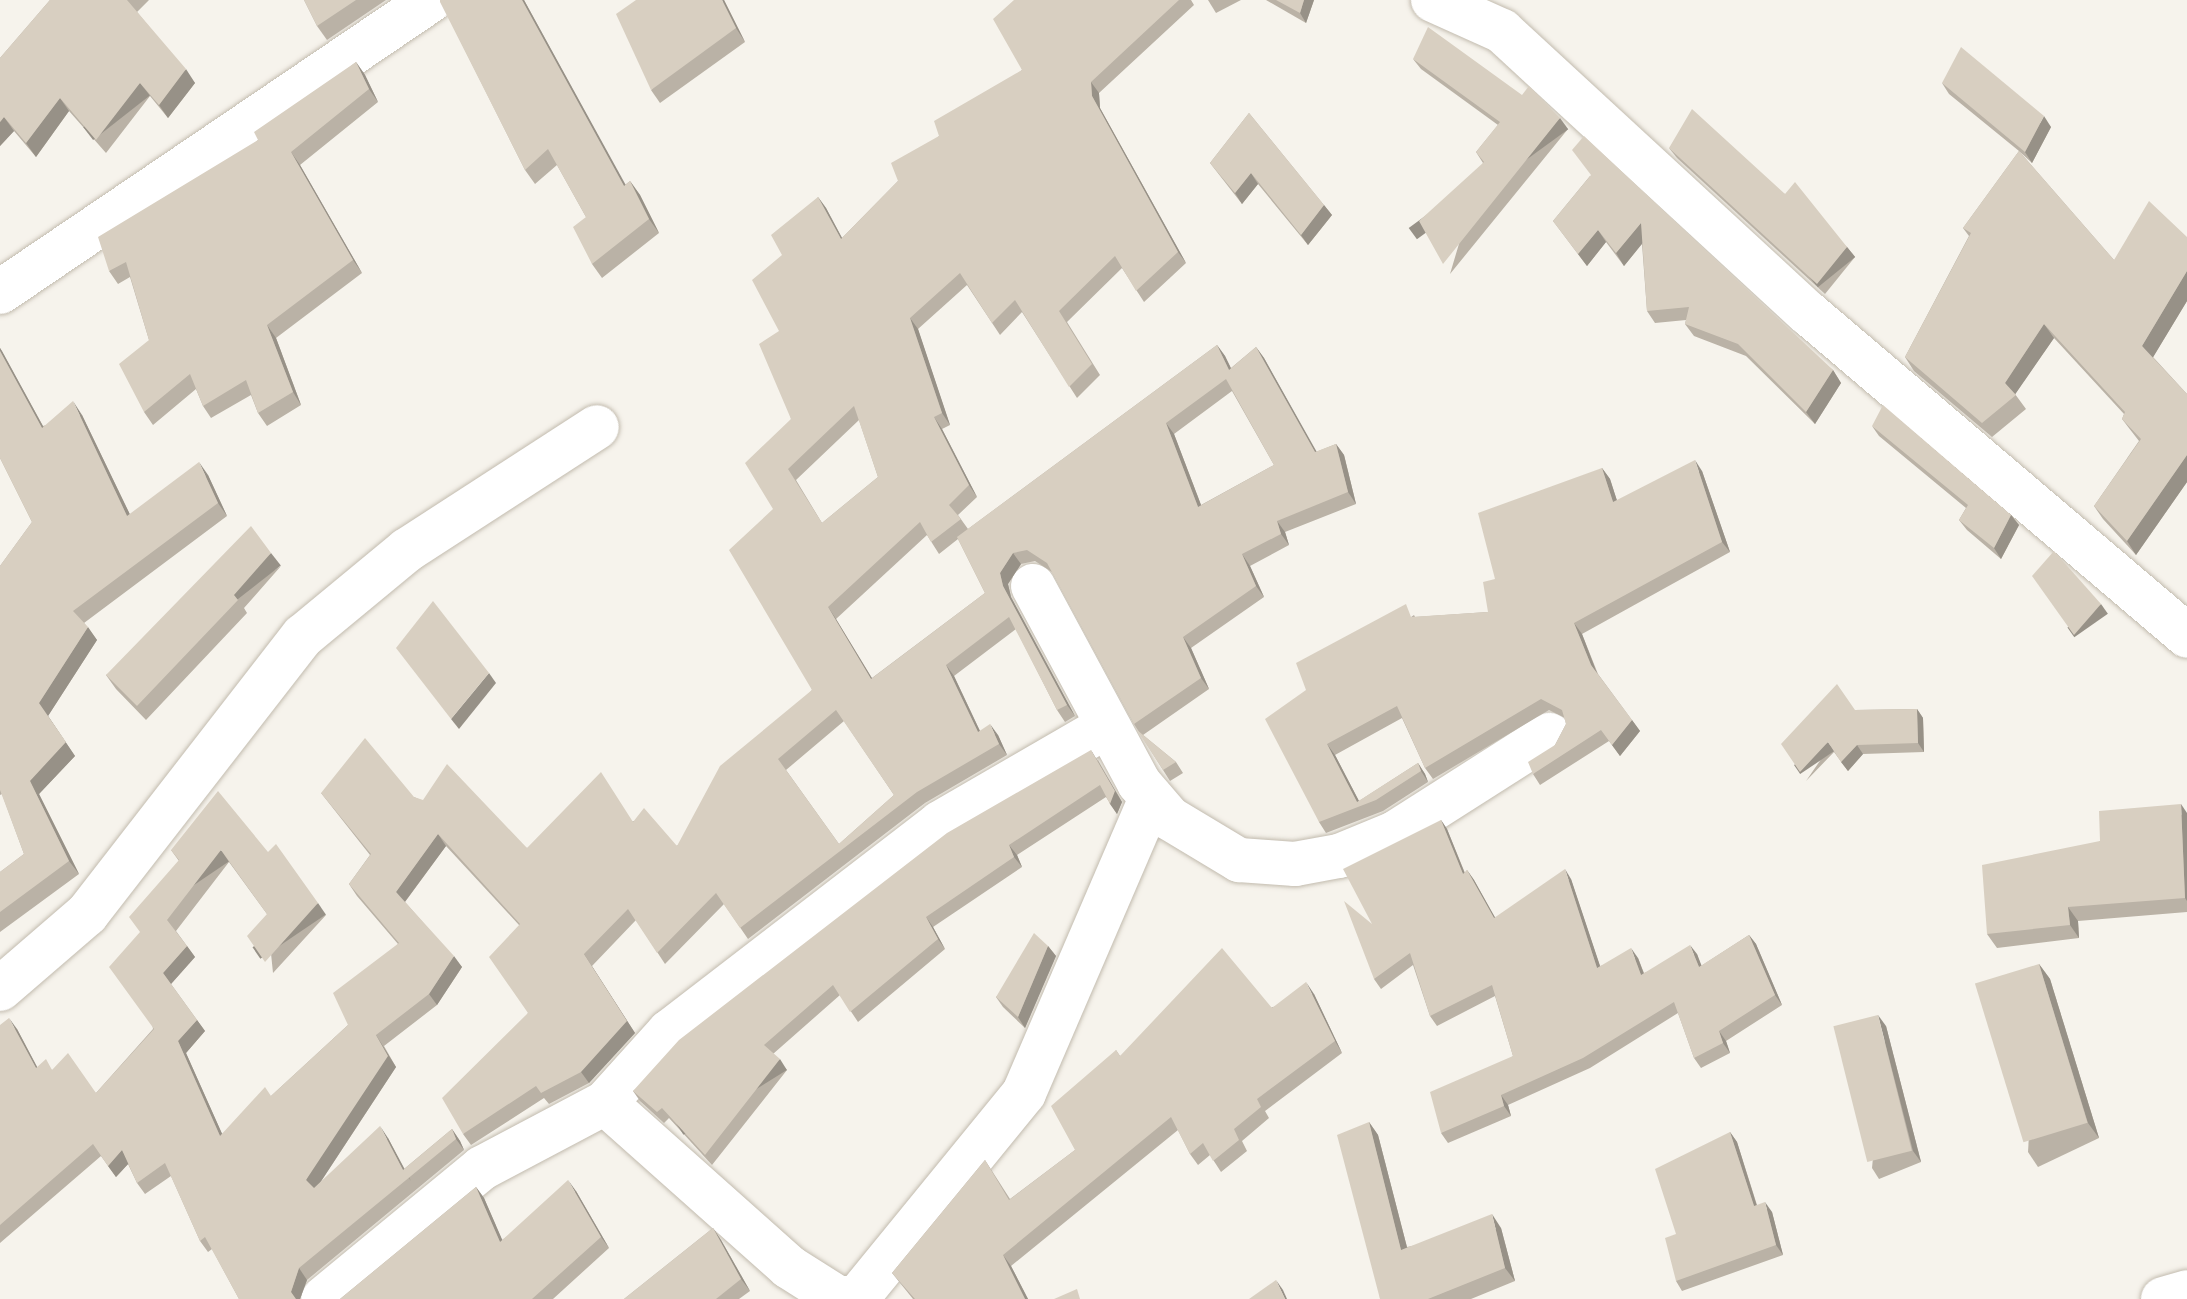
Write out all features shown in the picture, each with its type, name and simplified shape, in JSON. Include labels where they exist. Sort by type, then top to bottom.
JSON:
[{"type":"street","points":[[0,292],[431,0]]},
{"type":"street","points":[[1433,0],[1502,31],[1808,313],[2187,636]]},
{"type":"street","points":[[0,989],[87,914],[303,636],[407,550],[597,427]]},
{"type":"street","points":[[1033,586],[1107,726],[1151,798],[1169,818],[1239,860],[1295,864],[1339,856],[1395,833],[1549,735]]},
{"type":"street","points":[[323,1299],[482,1168],[605,1103],[669,1032],[940,823],[1107,726]]},
{"type":"street","points":[[605,1103],[789,1267],[838,1298],[857,1299],[1024,1093],[1151,798]]},
{"type":"street","points":[[2163,1299],[2187,1292]]},
{"type":"building","points":[[50,0],[127,0],[186,69],[159,105],[140,83],[96,140],[60,98],[26,143],[4,117],[0,122],[0,58]]},
{"type":"building","points":[[304,0],[356,0],[317,26]]},
{"type":"building","points":[[440,0],[522,0],[624,186],[630,181],[649,219],[592,264],[573,227],[586,217],[548,149],[525,170]]},
{"type":"building","points":[[636,0],[722,0],[736,28],[651,90],[616,14]]},
{"type":"building","points":[[1014,0],[1179,0],[1091,82],[1092,96],[1178,252],[1136,291],[1115,256],[1059,311],[1092,364],[1069,387],[1015,300],[992,323],[960,273],[910,318],[942,413],[934,417],[969,485],[949,505],[961,519],[931,542],[920,522],[828,607],[871,679],[985,593],[957,537],[1217,345],[1229,370],[1256,347],[1315,452],[1336,444],[1348,492],[1277,521],[1281,534],[1242,554],[1256,586],[1183,637],[1201,678],[1134,724],[1047,563],[1027,550],[1013,553],[1000,573],[1003,586],[1067,705],[1057,710],[1009,617],[946,665],[978,732],[990,724],[999,744],[917,792],[740,928],[716,893],[657,953],[628,909],[584,954],[627,1021],[581,1072],[541,1093],[536,1086],[463,1134],[442,1098],[528,1013],[489,957],[520,924],[438,834],[396,892],[454,956],[429,994],[376,1035],[388,1056],[306,1180],[314,1188],[380,1126],[403,1170],[452,1129],[456,1139],[299,1268],[291,1292],[296,1299],[239,1299],[205,1237],[200,1241],[165,1163],[137,1183],[122,1150],[108,1166],[93,1144],[0,1225],[0,1025],[9,1018],[36,1068],[46,1059],[52,1070],[68,1053],[96,1093],[154,1029],[109,967],[140,932],[129,917],[179,860],[171,850],[218,791],[268,852],[276,844],[318,903],[265,962],[247,936],[267,914],[221,850],[167,920],[187,946],[163,973],[197,1020],[178,1041],[220,1136],[265,1087],[271,1096],[348,1025],[333,993],[399,943],[349,884],[371,854],[321,793],[365,738],[414,797],[423,800],[447,764],[527,848],[601,772],[633,822],[644,808],[677,846],[720,766],[812,690],[729,550],[773,509],[745,463],[791,419],[759,344],[779,331],[752,280],[782,255],[771,235],[818,197],[841,239],[898,181],[891,163],[939,136],[934,121],[1022,70],[993,19]],"holes":[[[1226,379],[1274,465],[1198,507],[1166,423]],[[854,406],[878,477],[822,523],[788,469]],[[836,710],[894,795],[839,844],[778,759]]]},
{"type":"building","points":[[1276,0],[1304,0],[1300,13]]},
{"type":"building","points":[[1428,27],[1522,95],[1529,86],[1560,118],[1443,264],[1419,221],[1484,162],[1476,152],[1500,122],[1413,59]]},
{"type":"building","points":[[1961,47],[2044,116],[2025,152],[1942,83]]},
{"type":"building","points":[[356,62],[369,89],[291,152],[353,260],[267,325],[293,392],[258,413],[246,380],[203,406],[190,374],[144,412],[119,364],[149,340],[126,262],[109,271],[98,237],[258,140],[254,132]]},
{"type":"building","points":[[1692,109],[1785,194],[1795,182],[1847,247],[1817,284],[1669,148]]},
{"type":"building","points":[[1249,113],[1324,205],[1301,235],[1251,173],[1235,193],[1210,163]]},
{"type":"building","points":[[1584,136],[1833,370],[1806,412],[1738,344],[1685,324],[1689,307],[1647,311],[1641,223],[1616,253],[1598,230],[1578,254],[1553,221],[1591,175],[1572,150]]},
{"type":"building","points":[[2019,151],[2114,260],[2149,201],[2187,237],[2187,271],[2142,346],[2187,394],[2187,455],[2127,541],[2094,506],[2141,439],[2122,419],[2125,412],[2044,324],[2005,383],[2016,395],[1982,423],[1905,357],[1971,233],[1963,228]]},
{"type":"building","points":[[0,351],[42,428],[73,401],[127,516],[199,462],[218,503],[73,611],[88,627],[39,703],[66,742],[30,781],[69,861],[0,912],[0,872],[24,854],[0,790],[0,566],[32,522],[0,458]]},
{"type":"building","points":[[1883,405],[2011,515],[1994,548],[1959,520],[1968,505],[1872,426]]},
{"type":"building","points":[[1695,460],[1722,542],[1574,623],[1591,665],[1632,720],[1612,745],[1601,730],[1533,774],[1528,762],[1555,745],[1566,724],[1562,710],[1541,699],[1425,768],[1397,706],[1327,744],[1357,802],[1418,763],[1421,771],[1376,800],[1319,822],[1265,719],[1306,690],[1296,663],[1406,604],[1411,617],[1488,612],[1483,582],[1495,579],[1478,513],[1602,468],[1613,502]]},
{"type":"building","points":[[251,526],[271,553],[234,595],[238,600],[137,706],[106,675]]},
{"type":"building","points":[[2054,551],[2101,604],[2074,635],[2032,576]]},
{"type":"building","points":[[433,601],[489,673],[451,719],[396,648]]},
{"type":"building","points":[[1837,684],[1855,710],[1917,709],[1918,743],[1857,745],[1841,762],[1828,742],[1800,772],[1781,744]]},
{"type":"building","points":[[1137,730],[1176,762],[1163,770]]},
{"type":"building","points":[[1091,750],[1115,791],[1110,804],[1100,785],[1009,845],[1014,857],[926,917],[938,939],[850,1012],[833,985],[764,1045],[780,1059],[705,1155],[662,1108],[657,1112],[633,1091],[679,1040],[947,833]]},
{"type":"building","points":[[2181,804],[2185,898],[2068,907],[2070,925],[1987,934],[1982,865],[2100,841],[2099,811]]},
{"type":"building","points":[[1441,820],[1463,874],[1467,870],[1494,918],[1565,869],[1597,968],[1631,948],[1641,975],[1690,945],[1699,967],[1749,935],[1775,995],[1719,1031],[1723,1043],[1694,1058],[1674,1002],[1583,1058],[1501,1095],[1504,1106],[1441,1133],[1430,1092],[1513,1056],[1492,985],[1430,1016],[1410,953],[1374,979],[1344,901],[1372,924],[1343,869]]},
{"type":"building","points":[[1034,933],[1048,946],[1018,1017],[996,997]]},
{"type":"building","points":[[1222,948],[1272,1008],[1306,982],[1335,1041],[1257,1099],[1261,1107],[1234,1129],[1239,1140],[1213,1161],[1203,1143],[1190,1154],[1171,1117],[1003,1255],[1025,1299],[915,1299],[892,1273],[985,1160],[1009,1200],[1075,1150],[1051,1106],[1116,1050],[1120,1056]]},
{"type":"building","points":[[2039,964],[2088,1123],[2023,1142],[1975,984]]},
{"type":"building","points":[[1878,1015],[1912,1151],[1867,1162],[1833,1026]]},
{"type":"building","points":[[1369,1122],[1401,1250],[1492,1214],[1505,1268],[1428,1299],[1380,1299],[1337,1135]]},
{"type":"building","points":[[1730,1132],[1754,1206],[1765,1202],[1776,1245],[1676,1281],[1665,1238],[1676,1234],[1655,1169]]},
{"type":"building","points":[[568,1180],[601,1237],[532,1299],[340,1299],[476,1187],[500,1242]]},
{"type":"building","points":[[713,1228],[741,1279],[716,1299],[624,1299]]},
{"type":"building","points":[[1276,1280],[1285,1299],[1249,1299]]},
{"type":"building","points":[[1077,1289],[1080,1299],[1054,1299]]}]
